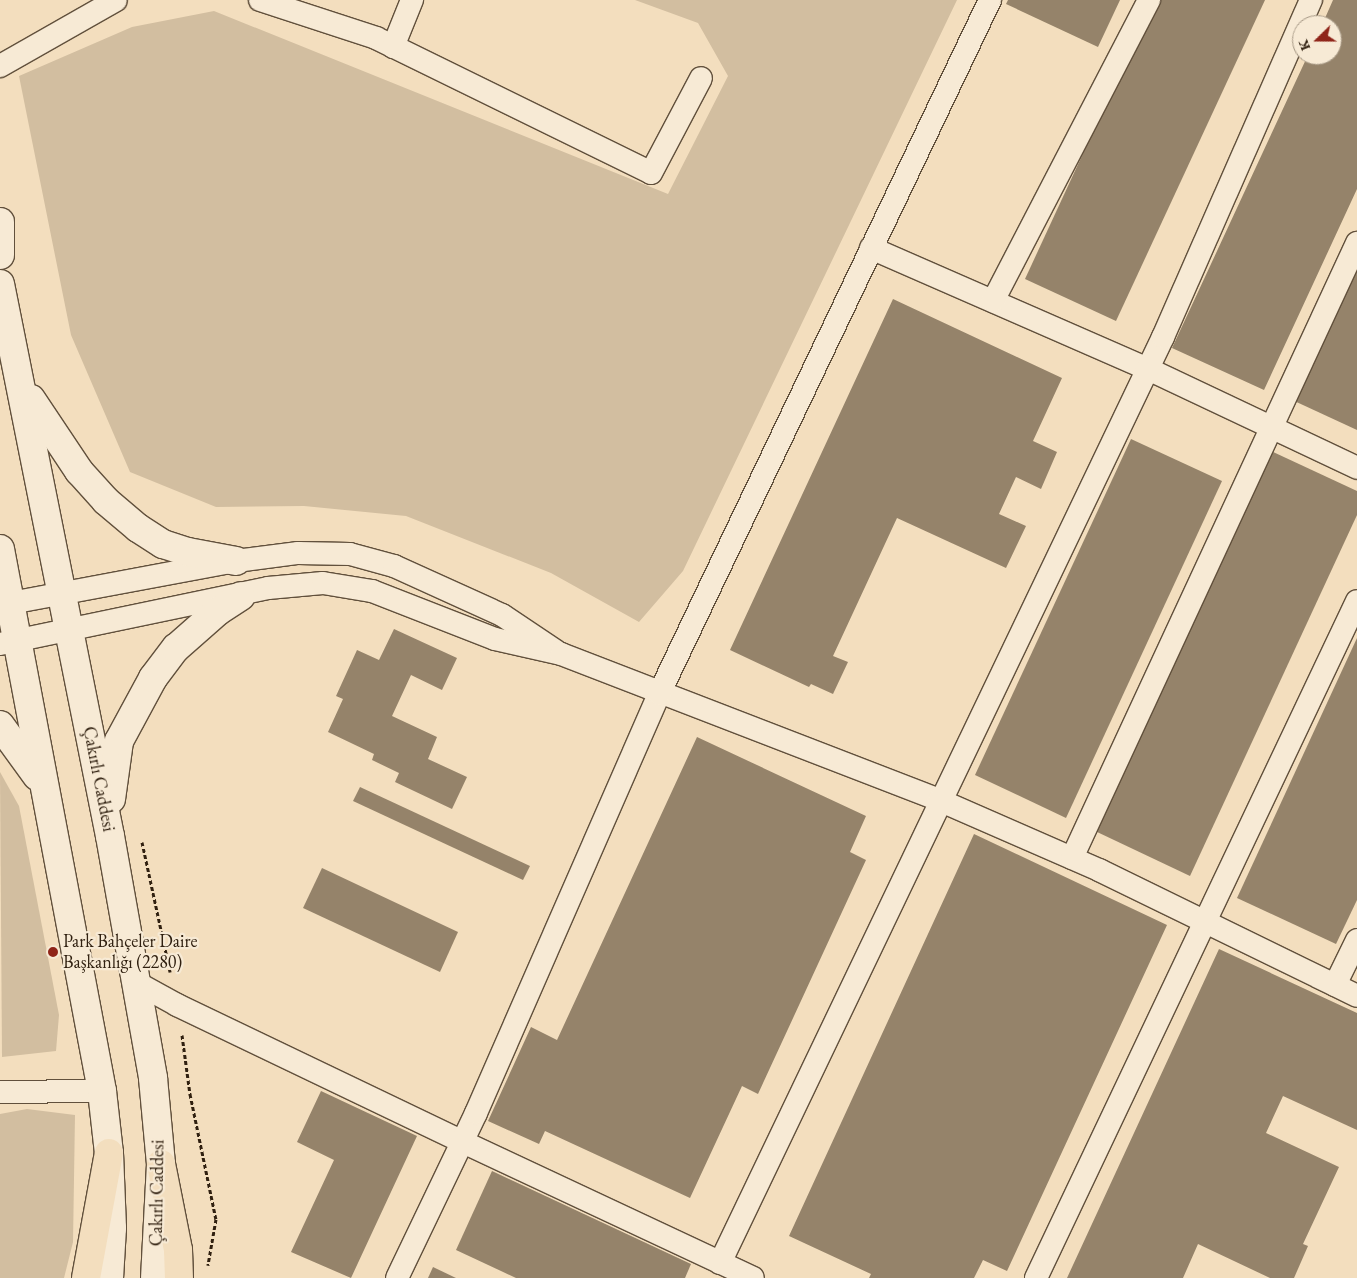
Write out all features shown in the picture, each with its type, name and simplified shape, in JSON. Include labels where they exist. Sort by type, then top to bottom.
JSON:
[{"type":"highway","points":[[86,1278],[109,1153]]},
{"type":"highway","points":[[161,1164],[178,1250],[179,1278]]},
{"type":"main road","points":[[0,222],[0,255]]},
{"type":"main road","name":"Çakırlı Caddesi","points":[[0,284],[110,836],[153,1078],[161,1164],[155,1278]]},
{"type":"main road","points":[[21,383],[79,471],[125,518],[163,544],[188,552],[236,561]]},
{"type":"main road","points":[[0,549],[8,643],[43,786],[102,1091],[109,1153],[112,1228],[109,1278]]},
{"type":"main road","points":[[110,836],[114,766],[119,741],[135,708],[152,678],[176,648],[218,611],[241,596]]},
{"type":"main road","points":[[0,724],[43,786]]},
{"type":"street","points":[[0,66],[116,0]]},
{"type":"street","points":[[260,0],[393,47],[651,173],[701,78]]},
{"type":"street","points":[[393,47],[412,0]]},
{"type":"street","points":[[398,1278],[462,1142],[659,694],[990,0]]},
{"type":"street","points":[[993,301],[1149,0]]},
{"type":"street","points":[[720,1263],[939,800],[1148,369],[1311,0]]},
{"type":"street","points":[[1072,858],[1357,242]]},
{"type":"street","points":[[871,248],[1148,369],[1357,468]]},
{"type":"street","points":[[5,604],[236,561],[298,553],[350,554],[372,558],[502,615],[561,654]]},
{"type":"street","points":[[8,643],[295,585],[347,586],[401,602],[495,639],[561,654],[659,694],[939,800],[1072,858],[1357,996]]},
{"type":"street","points":[[1036,1278],[1203,921],[1357,601]]},
{"type":"street","points":[[1335,985],[1357,940]]},
{"type":"street","points":[[137,983],[177,1005],[462,1142],[753,1278]]},
{"type":"street","points":[[0,1092],[102,1091]]},
{"type":"shaded area","points":[[635,0],[957,0],[683,571],[639,622],[551,573],[406,516],[304,506],[216,507],[130,472],[71,335],[19,76],[132,27],[214,11],[668,194],[728,76],[698,23]]},
{"type":"shaded area","points":[[0,772],[19,806],[59,1015],[56,1051],[2,1057]]},
{"type":"shaded area","points":[[27,1109],[75,1115],[73,1242],[64,1278],[0,1278],[0,1114]]},
{"type":"building","points":[[1008,0],[1120,0],[1098,47],[1006,4]]},
{"type":"building","points":[[1154,0],[1265,0],[1116,321],[1025,279]]},
{"type":"building","points":[[1333,0],[1357,0],[1357,189],[1264,390],[1172,348],[1303,65],[1342,65],[1342,15],[1326,15]]},
{"type":"building","points":[[1357,256],[1357,430],[1290,399]]},
{"type":"building","points":[[893,299],[1062,378],[1033,441],[1057,452],[1041,489],[1016,477],[999,514],[1026,526],[1006,568],[897,518],[833,656],[848,662],[833,694],[811,684],[809,687],[730,650]]},
{"type":"building","points":[[1131,439],[1222,481],[1066,818],[975,775]]},
{"type":"building","points":[[1271,451],[1357,491],[1357,515],[1190,876],[1095,831]]},
{"type":"building","points":[[394,629],[457,658],[442,690],[411,675],[392,716],[437,737],[428,759],[467,777],[452,809],[395,782],[399,773],[372,760],[374,754],[328,732],[343,699],[336,696],[357,650],[379,660]]},
{"type":"building","points":[[1357,638],[1357,900],[1336,944],[1237,898]]},
{"type":"building","points":[[697,737],[866,816],[850,852],[866,860],[758,1094],[742,1086],[690,1198],[545,1131],[539,1144],[488,1121],[531,1027],[557,1040]]},
{"type":"building","points":[[360,787],[530,866],[523,880],[353,801]]},
{"type":"building","points":[[974,834],[1167,925],[1007,1271],[983,1260],[974,1278],[869,1278],[871,1274],[789,1236]]},
{"type":"building","points":[[322,868],[458,932],[440,972],[303,908]]},
{"type":"building","points":[[1219,949],[1357,1013],[1357,1130],[1283,1096],[1266,1133],[1339,1167],[1303,1244],[1308,1246],[1294,1278],[1270,1278],[1198,1244],[1183,1278],[1067,1278]]},
{"type":"building","points":[[321,1091],[417,1136],[351,1278],[291,1252],[334,1160],[297,1142]]},
{"type":"building","points":[[492,1171],[691,1264],[685,1278],[516,1278],[456,1250]]},
{"type":"building","points":[[433,1267],[456,1278],[428,1278]]},
{"type":"place","name":"Park Bahçeler Dai̇re Başkanlığı (2280)","points":[[53,952]]}]
